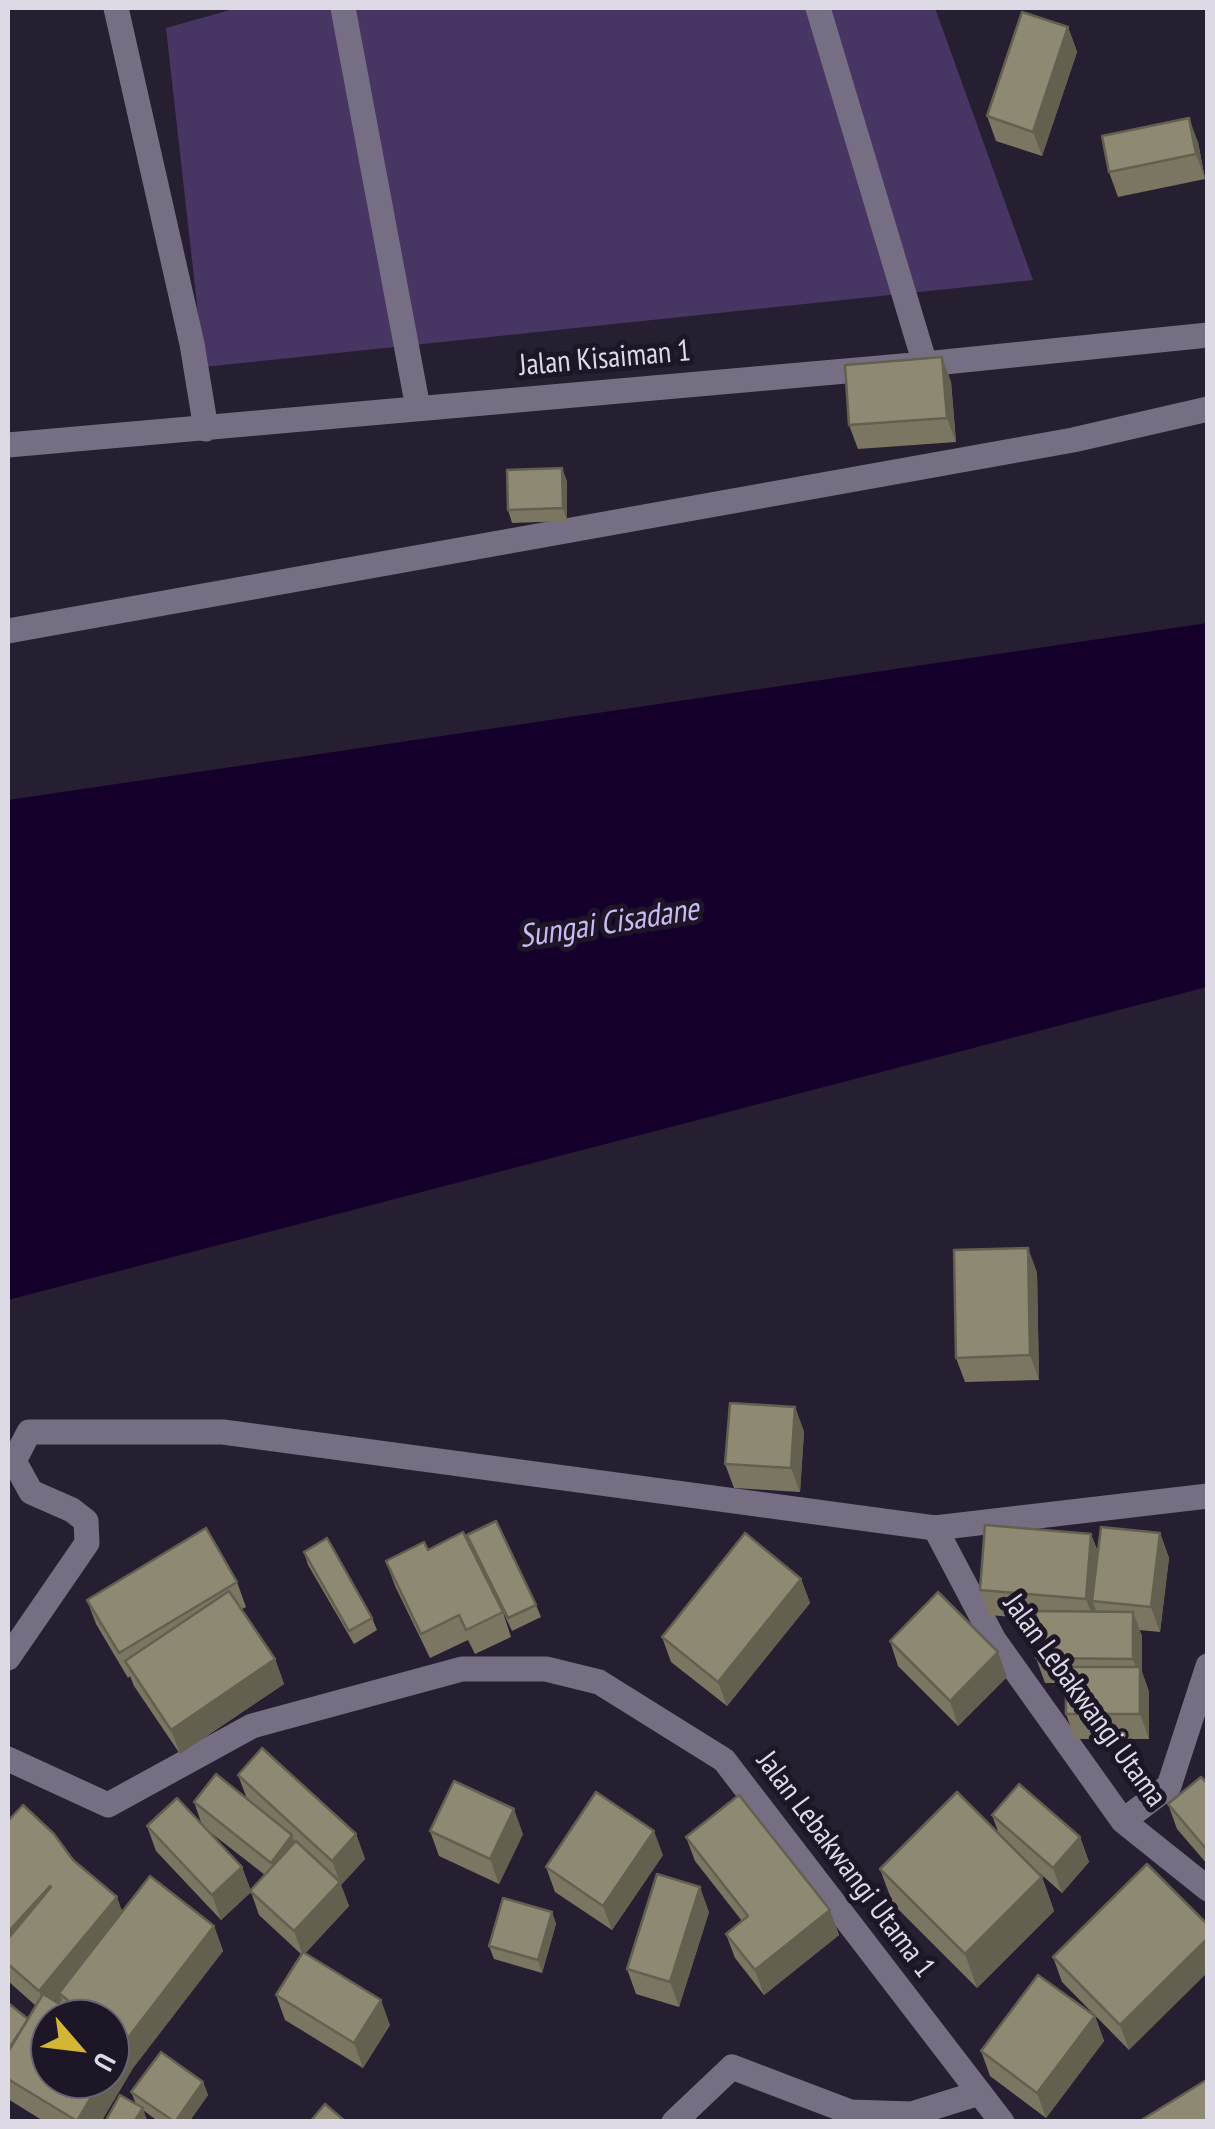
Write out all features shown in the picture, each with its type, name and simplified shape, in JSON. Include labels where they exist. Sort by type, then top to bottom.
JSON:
[{"type":"street","points":[[116,8],[192,344],[206,429]]},
{"type":"street","points":[[342,8],[418,408]]},
{"type":"street","points":[[818,8],[925,364]]},
{"type":"street","name":"Jalan Kisaiman 1","points":[[8,445],[925,364],[1208,334]]},
{"type":"street","points":[[8,631],[1073,440],[1208,409]]},
{"type":"street","points":[[8,1658],[87,1543],[86,1521],[72,1510],[31,1492],[14,1461],[29,1432],[223,1432],[935,1528],[1208,1496]]},
{"type":"street","name":"Jalan Lebakwangi Utama","points":[[935,1528],[994,1640],[1123,1821],[1208,1889]]},
{"type":"street","points":[[1123,1821],[1169,1786],[1208,1666]]},
{"type":"street","name":"Jalan Lebakwangi Utama 1","points":[[8,1759],[108,1805],[252,1726],[462,1670],[546,1669],[600,1682],[724,1760],[1002,2122]]},
{"type":"street","points":[[674,2122],[732,2067],[850,2112],[912,2114],[980,2094]]},
{"type":"shaded area","points":[[237,8],[935,8],[1033,280],[204,367],[166,28]]},
{"type":"water","name":"Sungai Cisadane","points":[[1207,623],[1207,987],[8,1300],[8,800]]},
{"type":"building","points":[[1022,12],[1068,27],[1033,132],[987,116]]},
{"type":"building","points":[[1189,118],[1196,154],[1109,172],[1102,136]]},
{"type":"building","points":[[942,357],[947,418],[849,425],[845,365]]},
{"type":"building","points":[[562,468],[563,508],[508,510],[507,470]]},
{"type":"building","points":[[1028,1248],[1030,1355],[956,1358],[954,1250]]},
{"type":"building","points":[[730,1403],[795,1407],[791,1468],[725,1464]]},
{"type":"building","points":[[496,1521],[536,1605],[508,1618],[467,1535]]},
{"type":"building","points":[[985,1525],[1091,1534],[1086,1599],[980,1590]]},
{"type":"building","points":[[1101,1527],[1160,1533],[1151,1607],[1092,1601]]},
{"type":"building","points":[[206,1528],[237,1582],[119,1653],[87,1600]]},
{"type":"building","points":[[463,1532],[503,1612],[466,1630],[459,1615],[421,1634],[386,1561],[424,1542],[428,1550]]},
{"type":"building","points":[[745,1533],[801,1579],[718,1682],[662,1637]]},
{"type":"building","points":[[327,1538],[372,1618],[349,1631],[304,1552]]},
{"type":"building","points":[[229,1591],[275,1659],[171,1730],[125,1661]]},
{"type":"building","points":[[938,1592],[998,1652],[950,1701],[890,1641]]},
{"type":"building","points":[[1036,1611],[1133,1612],[1133,1659],[1036,1658]]},
{"type":"building","points":[[1066,1667],[1140,1667],[1140,1714],[1066,1714]]},
{"type":"building","points":[[262,1748],[356,1834],[332,1861],[238,1775]]},
{"type":"building","points":[[216,1774],[292,1835],[271,1863],[194,1802]]},
{"type":"building","points":[[1201,1777],[1208,1784],[1208,1851],[1168,1804]]},
{"type":"building","points":[[454,1781],[514,1809],[490,1859],[430,1831]]},
{"type":"building","points":[[1019,1784],[1080,1837],[1053,1868],[992,1815]]},
{"type":"building","points":[[596,1792],[654,1831],[603,1906],[546,1867]]},
{"type":"building","points":[[957,1792],[1042,1877],[965,1954],[880,1869]]},
{"type":"building","points":[[739,1795],[830,1910],[755,1970],[726,1934],[748,1916],[686,1837]]},
{"type":"building","points":[[177,1798],[242,1867],[212,1895],[147,1826]]},
{"type":"building","points":[[23,1805],[54,1834],[73,1860],[117,1897],[39,1991],[8,1964],[8,1939],[51,1887],[8,1932],[8,1821]]},
{"type":"building","points":[[296,1841],[340,1882],[294,1931],[250,1891]]},
{"type":"building","points":[[1147,1864],[1208,1925],[1208,1938],[1120,2025],[1053,1957]]},
{"type":"building","points":[[657,1874],[700,1887],[670,1982],[627,1969]]},
{"type":"building","points":[[150,1876],[214,1926],[130,2035],[130,1999],[66,1999],[59,1993]]},
{"type":"building","points":[[503,1898],[552,1912],[538,1960],[489,1946]]},
{"type":"building","points":[[303,1952],[381,2000],[354,2043],[276,1995]]},
{"type":"building","points":[[1038,1975],[1095,2016],[1037,2093],[981,2051]]},
{"type":"building","points":[[8,2003],[28,2019],[8,2050]]},
{"type":"building","points":[[30,2016],[30,2092],[8,2079],[8,2052]]},
{"type":"building","points":[[161,2052],[203,2082],[175,2122],[131,2092]]},
{"type":"building","points":[[1208,2079],[1208,2122],[1140,2121]]},
{"type":"building","points":[[41,2099],[90,2099],[77,2121]]},
{"type":"building","points":[[118,2099],[127,2099],[143,2108],[134,2122],[105,2122]]},
{"type":"building","points":[[325,2104],[346,2122],[310,2122]]}]
